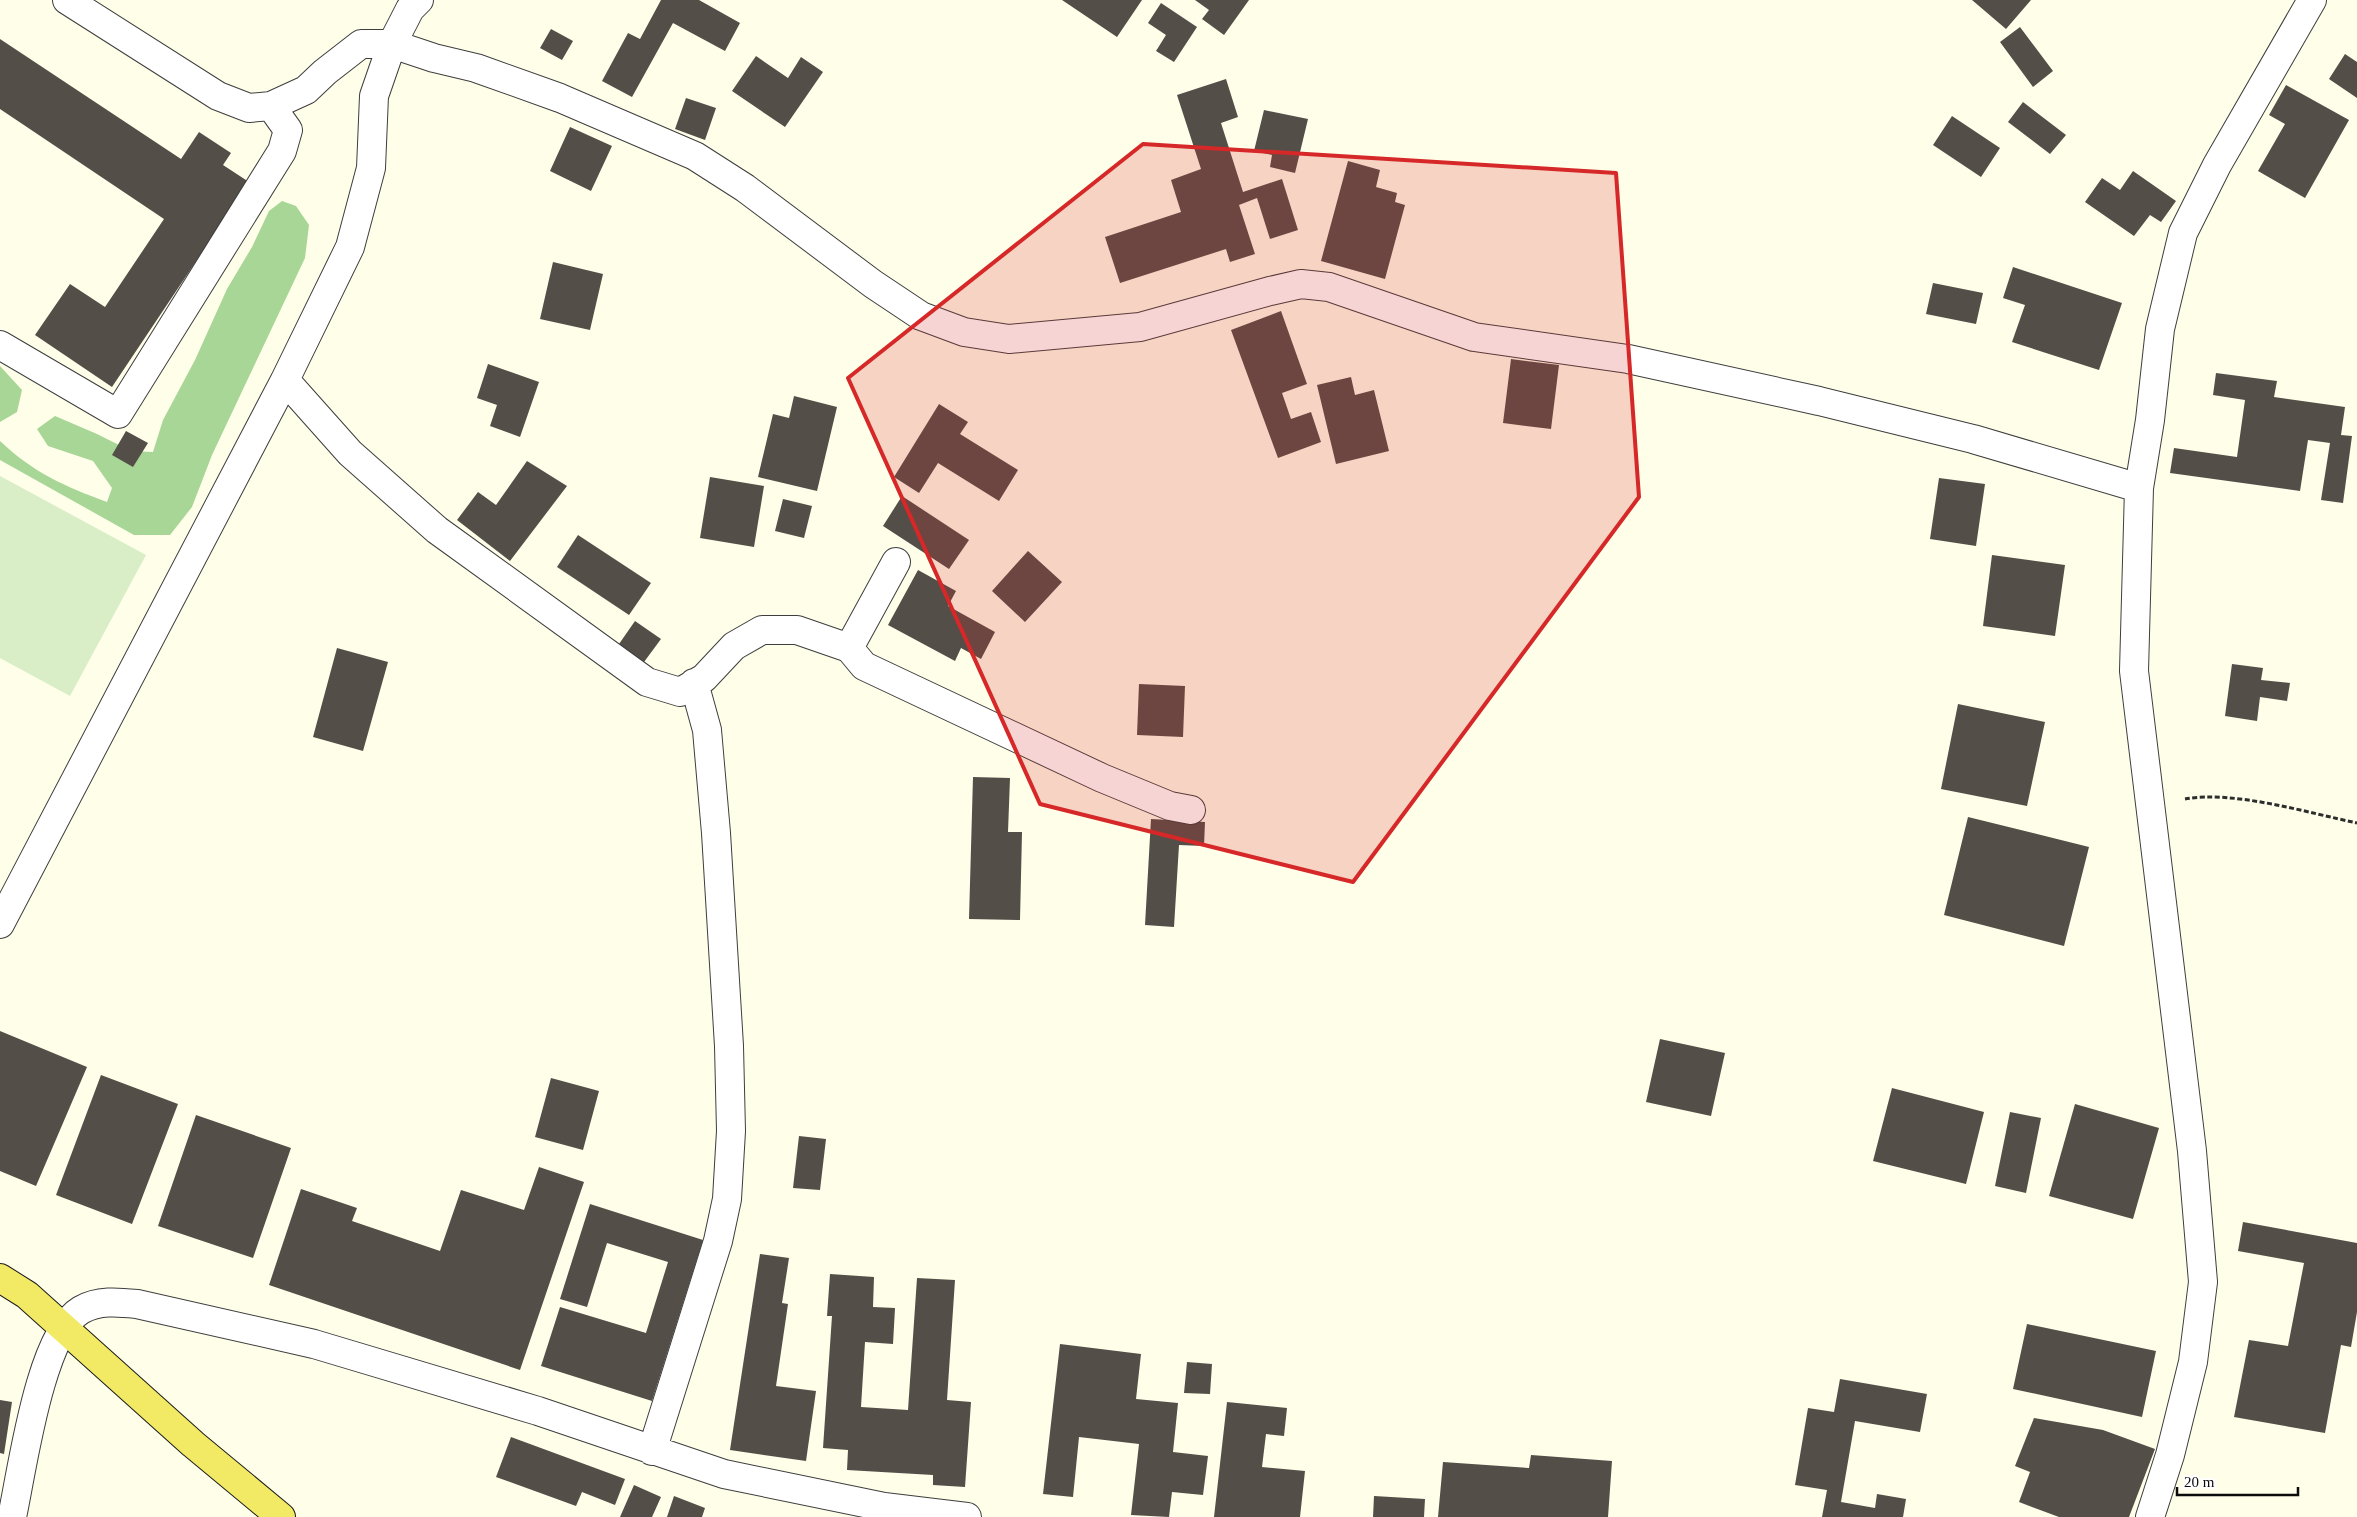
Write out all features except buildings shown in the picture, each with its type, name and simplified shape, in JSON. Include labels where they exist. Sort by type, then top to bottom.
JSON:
[{"type":"main road","points":[[0,1278],[27,1296],[65,1328],[193,1444],[280,1517]]},
{"type":"street","points":[[67,0],[218,96],[249,108],[272,106],[306,90],[325,72],[361,44],[392,44],[434,58],[476,68],[560,98],[695,156],[745,188],[873,284],[921,316],[964,332],[1009,339],[1140,327],[1301,284],[1329,287],[1474,337],[1628,360],[1819,401],[1973,439],[2139,488]]},
{"type":"street","points":[[0,924],[285,380],[350,247],[371,168],[374,96],[392,44],[410,9],[419,0]]},
{"type":"street","points":[[2150,1517],[2170,1456],[2193,1362],[2203,1282],[2192,1151],[2134,671],[2139,488],[2150,420],[2160,328],[2183,233],[2217,165],[2312,0]]},
{"type":"street","points":[[0,345],[118,414],[282,151],[288,130],[272,106]]},
{"type":"street","points":[[285,380],[350,453],[437,530],[648,682],[680,692],[704,678],[734,646],[762,630],[798,630],[849,648],[864,666],[1102,778],[1170,806],[1191,810]]},
{"type":"street","points":[[849,648],[896,562]]},
{"type":"street","points":[[652,1451],[718,1241],[728,1199],[730,1150],[729,1046],[716,833],[707,730],[694,683]]},
{"type":"street","points":[[12,1517],[32,1418],[46,1363],[65,1328],[79,1310],[95,1304],[112,1302],[137,1304],[314,1344],[538,1411],[652,1451],[734,1476],[884,1507],[967,1517]]},
{"type":"path","points":[[2150,807],[2197,797],[2231,797],[2357,823]]},
{"type":"highlighted area","points":[[1143,144],[1616,173],[1639,497],[1353,882],[1040,804],[848,378]]},
{"type":"green space","points":[[282,201],[296,206],[309,225],[305,258],[212,455],[192,507],[170,535],[134,535],[0,460],[0,441],[37,470],[77,490],[107,502],[112,488],[93,461],[48,446],[37,429],[55,416],[131,451],[153,452],[163,420],[195,360],[227,289],[252,247],[269,211]]},
{"type":"green space","points":[[0,366],[22,390],[17,412],[0,422]]},
{"type":"green space","points":[[0,476],[146,555],[70,696],[0,658]]}]
